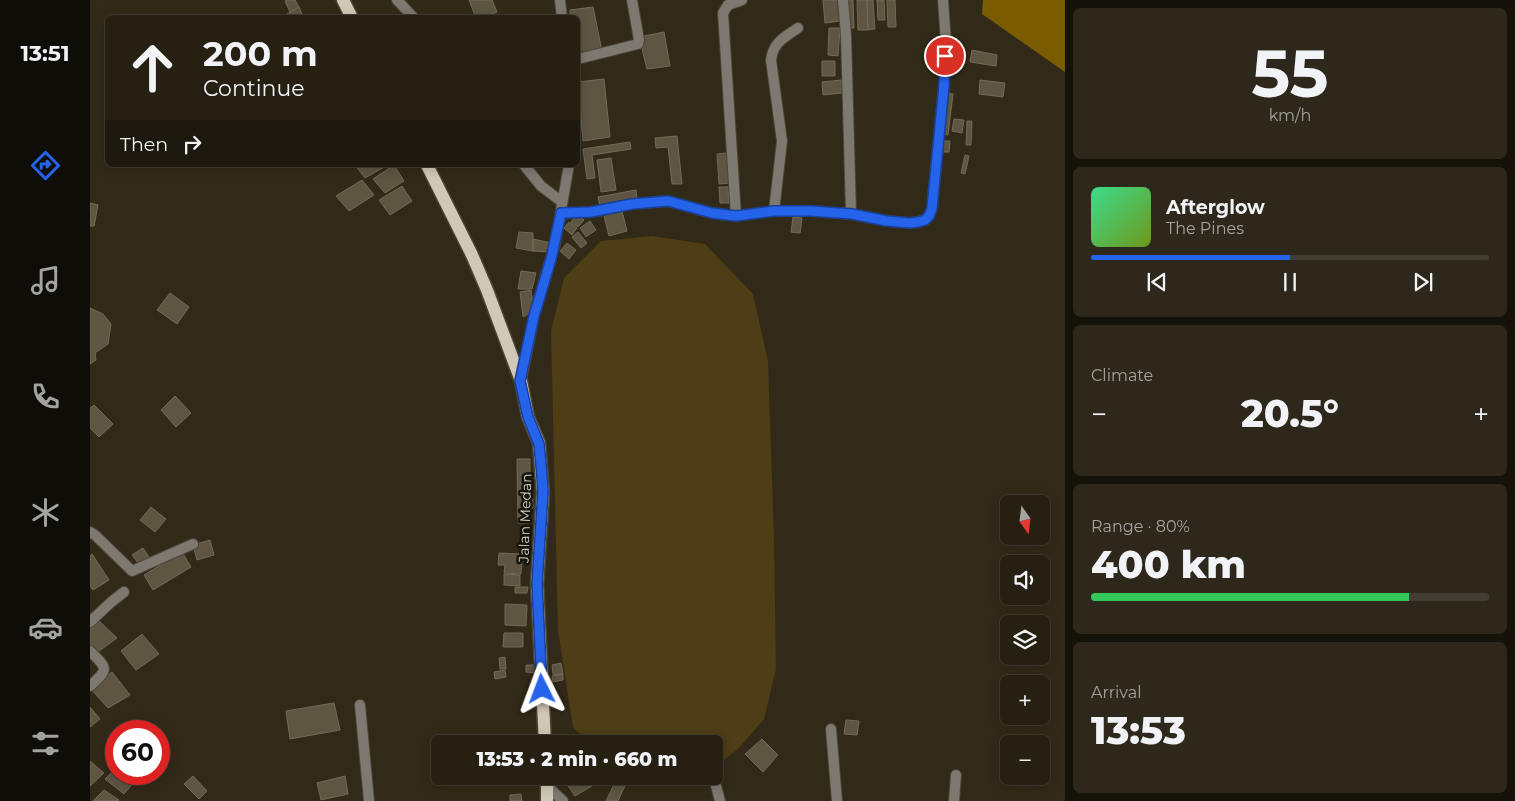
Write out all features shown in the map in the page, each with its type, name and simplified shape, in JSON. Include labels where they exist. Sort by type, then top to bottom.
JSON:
[{"type":"main road","points":[[343,0],[350,15]]},
{"type":"main road","name":"Jalan Medan","points":[[428,167],[472,255],[487,290],[520,381],[528,417],[539,444],[543,493],[537,584],[545,735]]},
{"type":"main road","points":[[547,785],[547,801]]},
{"type":"street","points":[[397,0],[411,15]]},
{"type":"street","points":[[560,0],[562,15]]},
{"type":"street","points":[[580,58],[638,44],[639,40],[632,0]]},
{"type":"street","points":[[736,216],[723,13],[728,5],[742,0]]},
{"type":"street","points":[[843,0],[846,35],[852,214]]},
{"type":"street","points":[[561,213],[591,212],[632,204],[662,201],[673,202],[712,213],[736,216],[774,211],[811,211],[852,214],[887,221],[910,223],[918,222],[929,216],[932,208],[944,85],[946,34],[944,0]]},
{"type":"street","points":[[774,211],[782,141],[771,60],[774,47],[778,42],[798,28]]},
{"type":"street","points":[[526,167],[541,186],[562,202]]},
{"type":"street","points":[[520,381],[534,316],[551,259],[569,167]]},
{"type":"street","points":[[90,532],[132,571],[193,544]]},
{"type":"street","points":[[91,617],[124,592]]},
{"type":"street","points":[[90,651],[103,664],[104,669],[103,674],[90,686]]},
{"type":"street","points":[[360,705],[369,801]]},
{"type":"street","points":[[831,729],[836,801]]},
{"type":"street","points":[[954,801],[956,774]]},
{"type":"street","points":[[550,785],[563,801]]},
{"type":"street","points":[[716,786],[720,801]]},
{"type":"shaded area","points":[[983,0],[1065,0],[1065,72],[982,14]]},
{"type":"shaded area","points":[[652,236],[705,244],[753,294],[768,361],[776,669],[764,719],[738,749],[723,761],[723,735],[581,735],[573,727],[558,630],[551,331],[564,278],[601,241]]},
{"type":"building","points":[[295,0],[299,7],[290,12],[285,1]]},
{"type":"building","points":[[469,0],[492,0],[497,12],[490,15],[475,15]]},
{"type":"building","points":[[823,0],[838,0],[841,21],[825,23]]},
{"type":"building","points":[[846,0],[853,0],[854,28],[847,28]]},
{"type":"building","points":[[857,0],[867,0],[868,30],[858,30]]},
{"type":"building","points":[[867,0],[873,0],[875,29],[868,30]]},
{"type":"building","points":[[877,0],[884,0],[885,20],[878,20]]},
{"type":"building","points":[[887,0],[895,0],[896,27],[888,27]]},
{"type":"building","points":[[299,7],[303,15],[288,15]]},
{"type":"building","points":[[593,7],[602,51],[580,54],[580,15],[570,15],[570,10]]},
{"type":"building","points":[[829,28],[840,28],[838,56],[828,55]]},
{"type":"building","points":[[664,32],[670,66],[647,69],[639,37]]},
{"type":"building","points":[[972,50],[997,55],[996,66],[970,62]]},
{"type":"building","points":[[822,61],[835,61],[835,76],[822,76]]},
{"type":"building","points":[[604,79],[610,137],[583,141],[580,82]]},
{"type":"building","points":[[841,80],[842,93],[823,95],[822,82]]},
{"type":"building","points":[[980,80],[1005,83],[1003,97],[979,94]]},
{"type":"building","points":[[945,93],[953,94],[948,135],[941,134]]},
{"type":"building","points":[[954,119],[964,120],[962,133],[952,131]]},
{"type":"building","points":[[967,121],[972,121],[971,145],[966,145]]},
{"type":"building","points":[[677,136],[682,184],[672,184],[668,147],[656,148],[655,138]]},
{"type":"building","points":[[941,141],[950,141],[949,152],[940,152]]},
{"type":"building","points":[[630,142],[631,149],[592,155],[595,178],[587,179],[583,149]]},
{"type":"building","points":[[727,153],[729,183],[719,184],[717,154]]},
{"type":"building","points":[[965,155],[969,156],[965,174],[961,173]]},
{"type":"building","points":[[611,158],[616,190],[601,192],[597,160]]},
{"type":"building","points":[[357,167],[384,167],[365,178]]},
{"type":"building","points":[[391,167],[395,167],[404,181],[385,193],[373,179]]},
{"type":"building","points":[[362,180],[374,195],[349,211],[336,196]]},
{"type":"building","points":[[402,186],[412,201],[390,215],[379,200]]},
{"type":"building","points":[[719,187],[728,187],[729,203],[720,203]]},
{"type":"building","points":[[636,190],[637,199],[600,206],[598,197]]},
{"type":"building","points":[[90,203],[98,205],[94,226],[90,226]]},
{"type":"building","points":[[621,207],[627,231],[609,236],[603,212]]},
{"type":"building","points":[[577,214],[584,220],[578,227],[571,222]]},
{"type":"building","points":[[793,217],[802,218],[800,233],[791,232]]},
{"type":"building","points":[[590,221],[596,230],[586,237],[580,228]]},
{"type":"building","points":[[569,222],[577,228],[572,235],[564,228]]},
{"type":"building","points":[[519,232],[533,233],[533,251],[516,248]]},
{"type":"building","points":[[578,232],[587,243],[581,248],[572,237]]},
{"type":"building","points":[[533,239],[551,243],[550,252],[533,251]]},
{"type":"building","points":[[567,243],[576,250],[569,259],[560,251]]},
{"type":"building","points":[[521,271],[536,273],[532,289],[518,289]]},
{"type":"building","points":[[531,290],[534,311],[523,317],[520,292]]},
{"type":"building","points":[[170,293],[189,307],[177,324],[157,310]]},
{"type":"building","points":[[90,308],[103,314],[111,324],[108,344],[95,353],[96,360],[90,364]]},
{"type":"building","points":[[175,396],[191,413],[176,427],[161,410]]},
{"type":"building","points":[[94,405],[113,424],[99,437],[90,428],[90,408]]},
{"type":"building","points":[[517,459],[530,459],[533,508],[530,508],[530,523],[518,523]]},
{"type":"building","points":[[151,507],[166,519],[155,532],[140,520]]},
{"type":"building","points":[[210,540],[214,555],[197,560],[193,545]]},
{"type":"building","points":[[143,548],[149,557],[138,563],[132,555]]},
{"type":"building","points":[[182,552],[191,567],[153,590],[144,575]]},
{"type":"building","points":[[499,553],[522,554],[521,574],[504,573],[505,565],[498,565]]},
{"type":"building","points":[[92,554],[109,580],[93,590],[90,586],[90,556]]},
{"type":"building","points":[[504,574],[520,575],[520,586],[504,585]]},
{"type":"building","points":[[515,587],[528,587],[527,593],[515,593]]},
{"type":"building","points":[[505,604],[527,605],[526,626],[505,625]]},
{"type":"building","points":[[98,620],[117,638],[95,654],[90,649],[90,627]]},
{"type":"building","points":[[504,633],[523,633],[523,647],[503,647]]},
{"type":"building","points":[[142,634],[159,654],[136,670],[121,651]]},
{"type":"building","points":[[505,657],[506,669],[500,669],[499,658]]},
{"type":"building","points":[[561,663],[563,674],[553,675],[552,665]]},
{"type":"building","points":[[526,665],[537,665],[537,673],[526,672]]},
{"type":"building","points":[[505,670],[506,677],[495,679],[494,672]]},
{"type":"building","points":[[112,672],[130,695],[108,708],[90,688]]},
{"type":"building","points":[[563,674],[563,680],[553,682],[552,676]]},
{"type":"building","points":[[334,703],[340,730],[290,739],[286,711]]},
{"type":"building","points":[[90,707],[100,719],[90,727]]},
{"type":"building","points":[[846,720],[859,721],[857,735],[844,734]]},
{"type":"building","points":[[762,739],[778,755],[763,772],[745,754]]},
{"type":"building","points":[[90,761],[104,773],[90,786]]},
{"type":"building","points":[[193,776],[207,791],[199,799],[184,784]]},
{"type":"building","points":[[345,776],[348,794],[321,800],[317,783]]},
{"type":"building","points":[[113,785],[132,785],[124,794]]},
{"type":"building","points":[[567,785],[594,785],[575,796]]},
{"type":"building","points":[[614,785],[625,785],[618,801],[606,801]]},
{"type":"building","points":[[104,790],[119,800],[93,801]]},
{"type":"building","points":[[521,794],[522,801],[510,801],[510,795]]},
{"type":"route","points":[[542,689],[537,584],[543,493],[542,476],[539,444],[528,417],[520,381],[534,316],[555,244],[561,213],[591,212],[632,204],[668,201],[712,213],[736,216],[748,216],[774,211],[811,211],[852,214],[887,221],[910,223],[925,220],[932,208],[945,56]]}]
